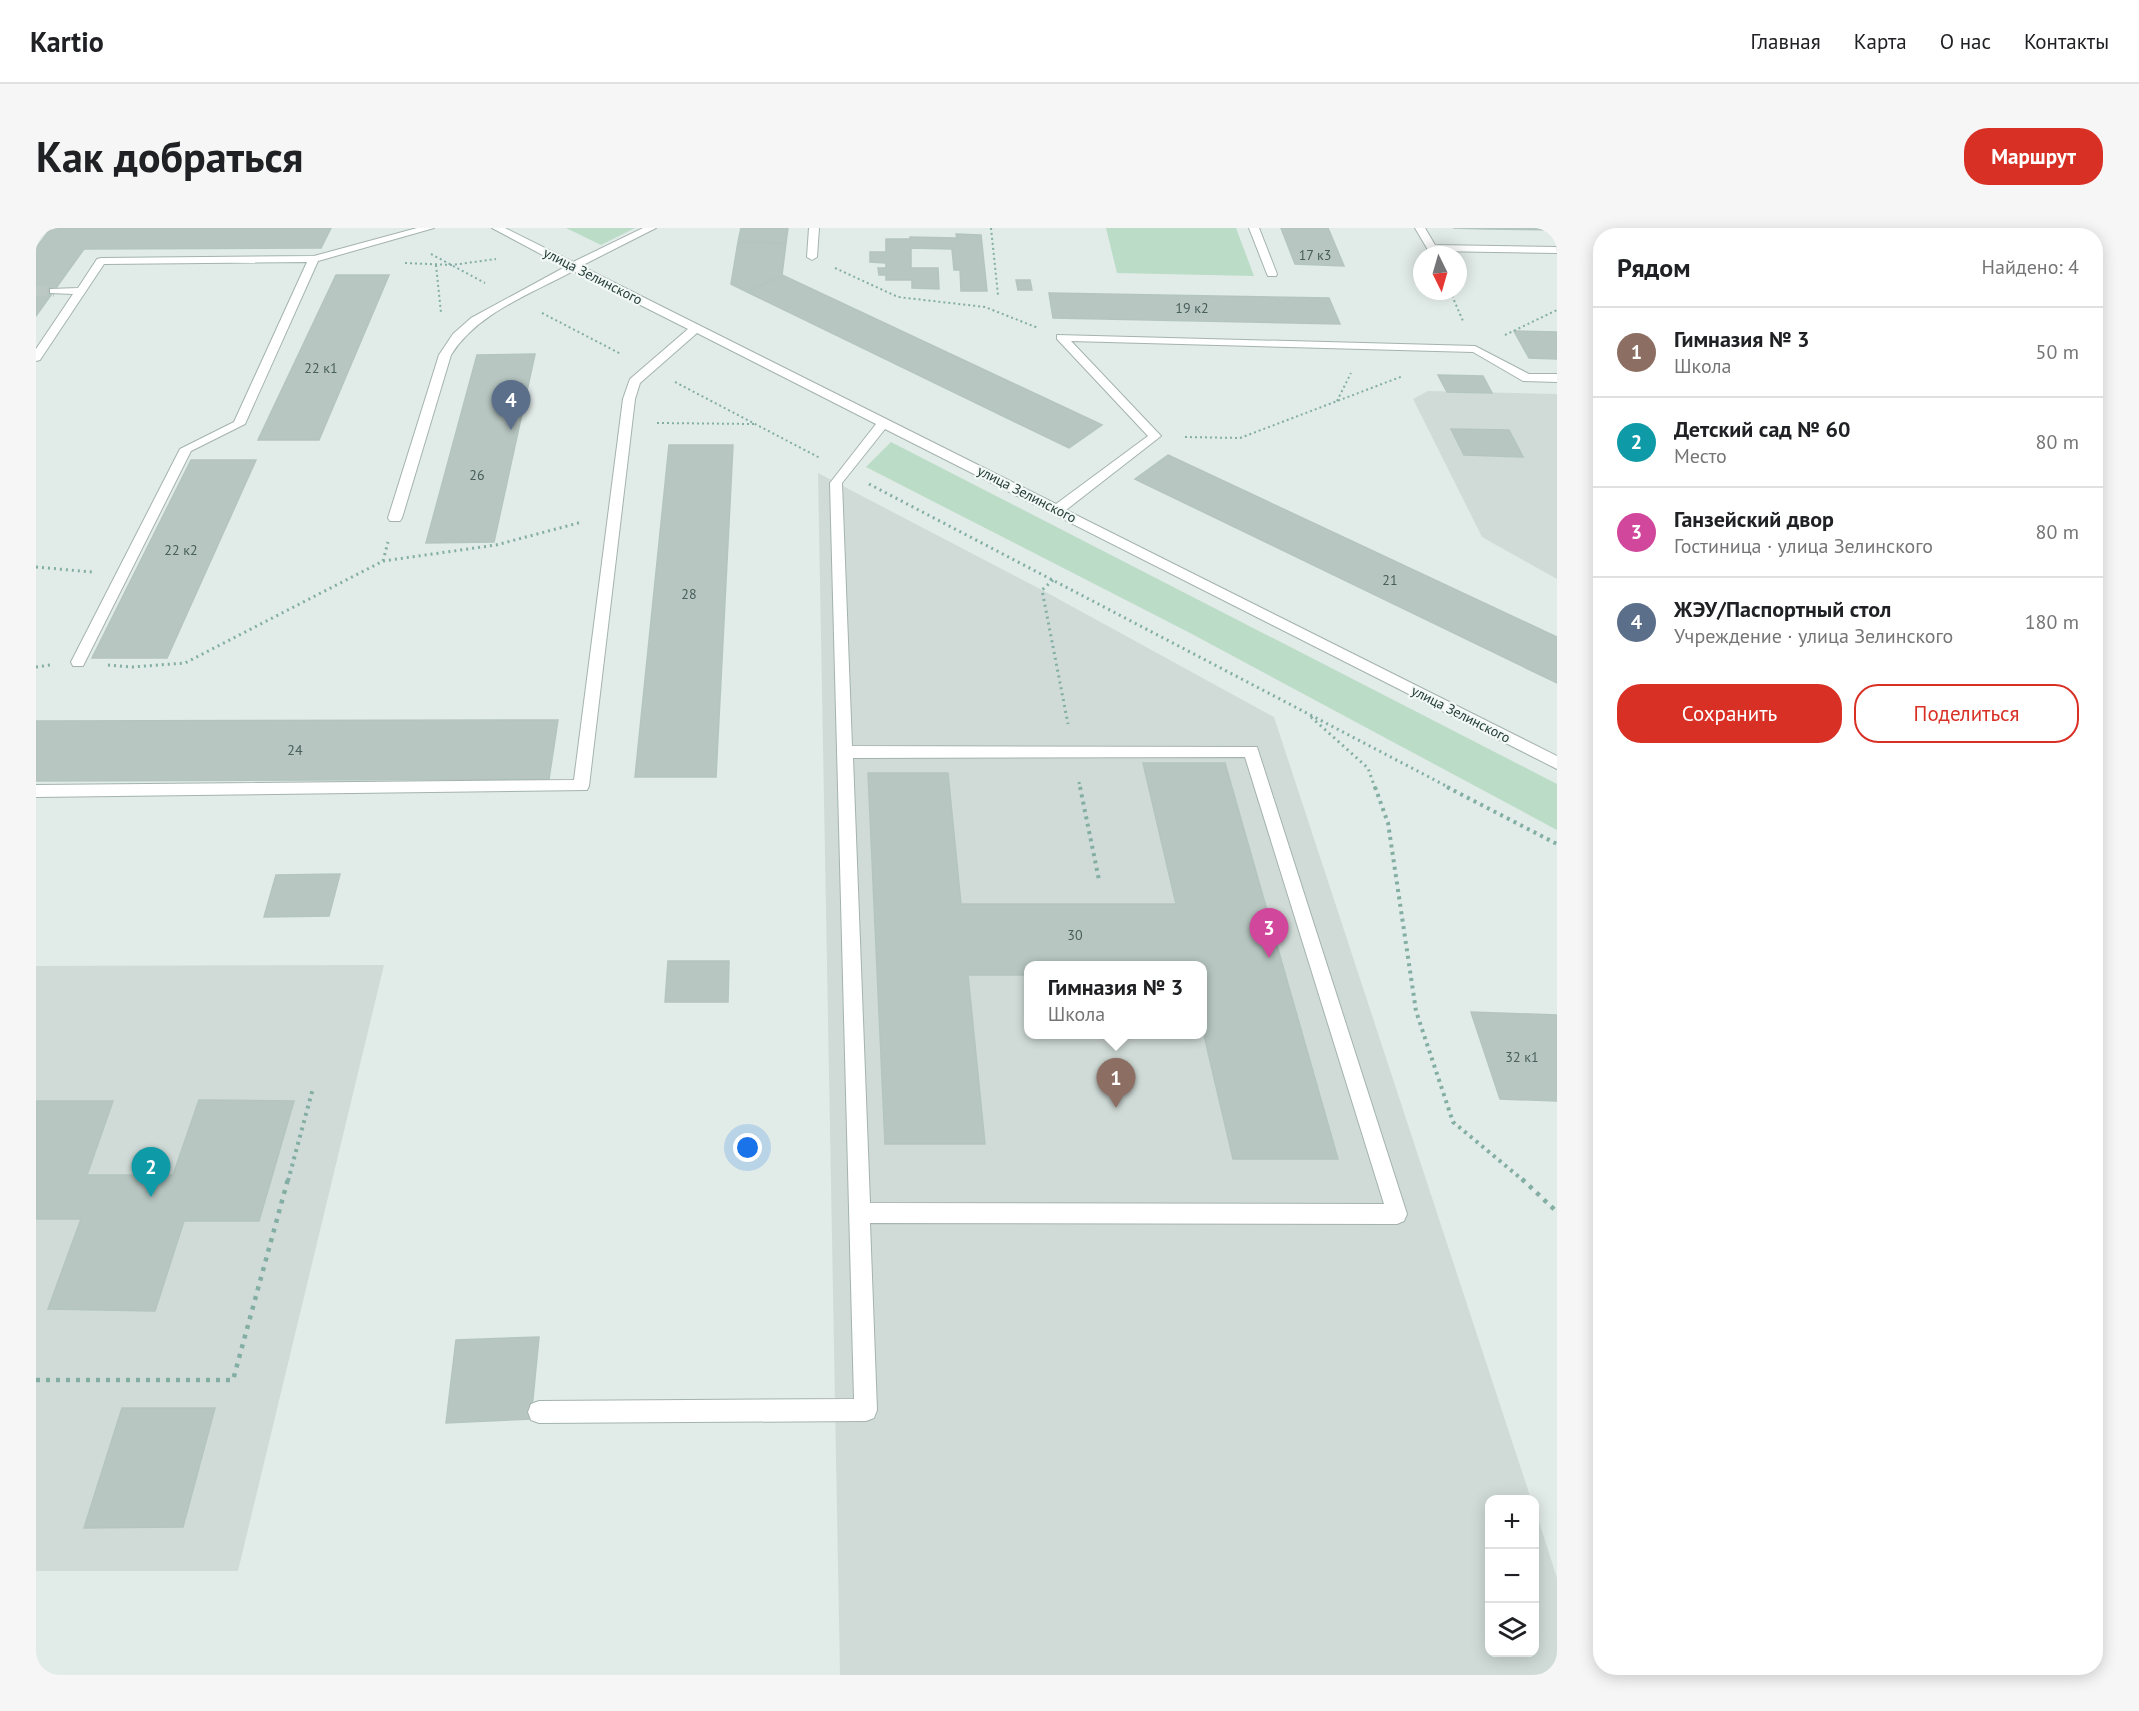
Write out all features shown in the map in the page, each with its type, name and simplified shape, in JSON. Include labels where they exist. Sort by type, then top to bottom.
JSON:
[{"type":"street","points":[[36,358],[101,261],[314,259],[399,238],[429,228]]},
{"type":"street","name":"улица Зелинского","points":[[496,228],[1058,509],[1557,763]]},
{"type":"street","points":[[395,518],[445,355],[457,336],[475,320],[514,298],[651,228]]},
{"type":"street","points":[[812,257],[814,228]]},
{"type":"street","points":[[1254,228],[1272,274]]},
{"type":"street","points":[[1420,228],[1432,248],[1557,250]]},
{"type":"street","points":[[78,662],[186,449],[239,424],[314,259]]},
{"type":"street","points":[[54,291],[81,291]]},
{"type":"street","points":[[36,791],[582,786],[626,423],[634,382],[697,327]]},
{"type":"street","points":[[1061,337],[1475,349],[1527,378],[1557,378]]},
{"type":"street","points":[[1058,509],[1155,436],[1061,337]]},
{"type":"street","points":[[539,1412],[866,1410],[836,483],[884,422]]},
{"type":"street","points":[[846,752],[1251,751],[1397,1214],[859,1213]]},
{"type":"path","points":[[991,228],[998,295]]},
{"type":"path","points":[[399,238],[1557,844]]},
{"type":"path","points":[[812,257],[898,297],[985,307],[1061,337]]},
{"type":"path","points":[[403,263],[452,265],[496,259]]},
{"type":"path","points":[[1454,300],[1475,349],[1557,310]]},
{"type":"path","points":[[1155,436],[1240,438],[1411,373]]},
{"type":"path","points":[[626,423],[756,424]]},
{"type":"path","points":[[36,667],[78,662],[132,667],[185,663],[383,561],[496,544],[615,514]]},
{"type":"path","points":[[383,561],[395,518]]},
{"type":"path","points":[[36,567],[123,574]]},
{"type":"path","points":[[1306,712],[1368,768],[1388,823],[1416,1011],[1453,1122],[1535,1190],[1557,1212]]},
{"type":"path","points":[[36,1380],[233,1380],[313,1088]]},
{"type":"shaded area","points":[[1428,391],[1557,394],[1557,579],[1482,537],[1413,399]]},
{"type":"shaded area","points":[[818,473],[1042,590],[1274,717],[1530,1495],[1485,1495],[1485,1657],[1539,1657],[1539,1522],[1557,1578],[1557,1675],[840,1675]]},
{"type":"shaded area","points":[[384,965],[238,1571],[36,1571],[36,966]]},
{"type":"green space","points":[[566,228],[635,228],[601,245]]},
{"type":"green space","points":[[1106,228],[1236,228],[1254,276],[1117,273]]},
{"type":"green space","points":[[891,442],[1557,784],[1557,830],[1192,634],[866,467]]},
{"type":"building","points":[[51,228],[331,228],[321,248],[84,249],[36,316],[36,248]]},
{"type":"building","points":[[741,228],[788,228],[786,243],[738,242]]},
{"type":"building","points":[[1281,228],[1328,228],[1344,266],[1295,264]]},
{"type":"building","points":[[1453,228],[1557,228],[1557,230],[1486,229]]},
{"type":"building","points":[[956,234],[981,235],[987,291],[961,291],[960,270],[954,270],[952,249],[911,248],[911,268],[938,268],[939,289],[912,288],[912,280],[886,280],[886,275],[879,275],[878,268],[886,268],[886,263],[870,262],[870,252],[886,252],[886,239],[957,238]]},
{"type":"building","points":[[738,242],[786,243],[782,275],[747,292],[731,284]]},
{"type":"building","points":[[336,275],[389,275],[319,440],[258,440]]},
{"type":"building","points":[[782,275],[1102,425],[1069,448],[747,292]]},
{"type":"building","points":[[1016,280],[1030,280],[1032,290],[1018,290]]},
{"type":"building","points":[[1049,293],[1329,298],[1340,324],[1053,318]]},
{"type":"building","points":[[1514,331],[1557,332],[1557,359],[1529,358]]},
{"type":"building","points":[[535,354],[494,542],[426,543],[477,355]]},
{"type":"building","points":[[1438,375],[1483,376],[1492,393],[1447,392]]},
{"type":"building","points":[[1451,429],[1509,430],[1523,457],[1464,455]]},
{"type":"building","points":[[669,445],[733,445],[716,777],[635,777]]},
{"type":"building","points":[[1168,455],[1557,637],[1557,683],[1135,479]]},
{"type":"building","points":[[191,460],[256,460],[167,658],[92,658]]},
{"type":"building","points":[[558,720],[549,779],[36,781],[36,721]]},
{"type":"building","points":[[1143,763],[1225,763],[1338,1159],[1233,1159],[1205,1039],[1207,1039],[1207,961],[1024,961],[1024,975],[968,975],[985,1144],[885,1144],[868,773],[948,773],[961,904],[1176,904]]},
{"type":"building","points":[[340,874],[329,916],[264,917],[276,875]]},
{"type":"building","points":[[668,961],[729,961],[728,1002],[665,1002]]},
{"type":"building","points":[[1471,1012],[1557,1015],[1557,1101],[1500,1099]]},
{"type":"building","points":[[199,1100],[294,1101],[259,1221],[184,1221],[155,1311],[48,1309],[81,1219],[36,1219],[36,1101],[113,1101],[87,1175],[173,1175]]},
{"type":"building","points":[[539,1337],[531,1419],[446,1423],[456,1340]]},
{"type":"building","points":[[122,1408],[215,1408],[183,1527],[84,1528]]},
{"type":"tunnel","points":[[36,291],[54,291]]},
{"type":"place","name":"ЖЭУ/Паспортный стол","points":[[511,430]]},
{"type":"place","name":"Ганзейский двор","points":[[1269,958]]},
{"type":"place","name":"Гимназия № 3","points":[[1116,1108]]},
{"type":"place","name":"Детский сад № 60","points":[[151,1197]]}]
